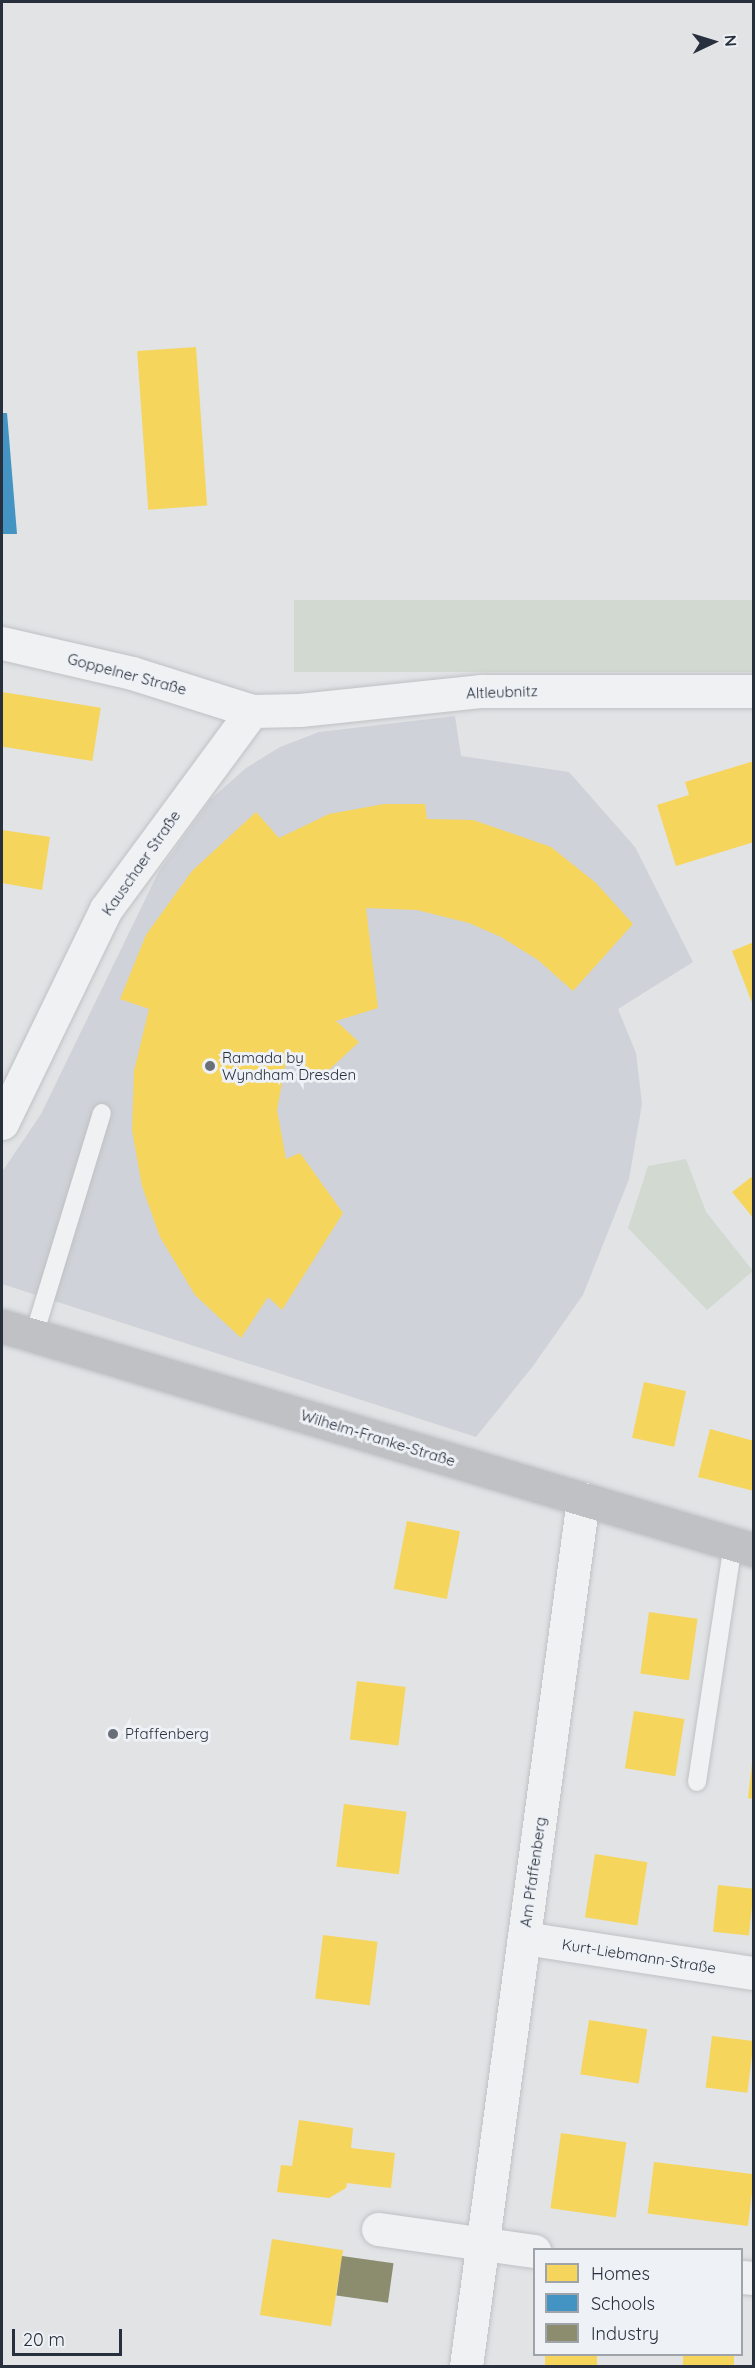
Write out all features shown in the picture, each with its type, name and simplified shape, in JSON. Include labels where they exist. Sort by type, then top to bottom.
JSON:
[{"type":"street","name":"Goppelner Straße","points":[[2,643],[132,673],[252,711]]},
{"type":"street","name":"Altleubnitz","points":[[252,711],[300,710],[482,691],[753,691]]},
{"type":"street","name":"Kauschaer Straße","points":[[2,1123],[106,909],[252,711]]},
{"type":"street","name":"Wilhelm-Franke-Straße","points":[[2,1326],[743,1546]]},
{"type":"street","name":"Am Pfaffenberg","points":[[466,2367],[583,1499]]},
{"type":"street","name":"Kurt-Liebmann-Straße","points":[[524,1938],[753,1973]]},
{"type":"street","points":[[378,2229],[533,2251]]},
{"type":"lane","points":[[34,1335],[102,1113]]},
{"type":"lane","points":[[697,1782],[743,1546]]},
{"type":"shaded area","points":[[294,600],[753,600],[753,672],[294,672]]},
{"type":"shaded area","points":[[455,716],[461,756],[569,772],[635,847],[693,962],[618,1009],[636,1053],[642,1104],[629,1179],[583,1295],[533,1366],[476,1437],[2,1284],[2,1172],[41,1114],[159,871],[211,799],[246,768],[280,747],[319,732]]},
{"type":"shaded area","points":[[686,1159],[706,1212],[753,1271],[707,1310],[628,1228],[648,1166]]},
{"type":"building: Homes","points":[[196,347],[207,506],[148,510],[137,351]]},
{"type":"building: Homes","points":[[2,692],[101,708],[92,761],[2,747]]},
{"type":"building: Homes","points":[[754,761],[754,842],[676,866],[657,805],[689,795],[685,782]]},
{"type":"building: Homes","name":"Ramada by Wyndham Dresden","points":[[384,804],[425,804],[427,819],[473,820],[551,847],[596,883],[633,924],[573,991],[538,960],[501,937],[469,923],[417,910],[366,908],[378,1008],[336,1021],[359,1042],[319,1079],[286,1061],[277,1110],[286,1159],[300,1153],[343,1213],[282,1310],[268,1297],[241,1338],[195,1295],[160,1237],[142,1186],[132,1130],[134,1071],[149,1009],[120,999],[146,935],[192,871],[256,812],[279,838],[329,814]]},
{"type":"building: Homes","points":[[2,830],[50,837],[42,890],[2,883]]},
{"type":"building: Homes","points":[[754,942],[754,1005],[753,1005],[732,951]]},
{"type":"building: Homes","points":[[754,1175],[754,1219],[732,1192]]},
{"type":"building: Homes","points":[[644,1382],[686,1391],[674,1447],[632,1438]]},
{"type":"building: Homes","points":[[710,1429],[754,1441],[754,1491],[698,1477]]},
{"type":"building: Homes","points":[[407,1521],[460,1531],[447,1599],[394,1589]]},
{"type":"building: Homes","points":[[649,1612],[698,1619],[689,1680],[640,1673]]},
{"type":"building: Homes","points":[[357,1681],[406,1687],[398,1746],[350,1740]]},
{"type":"building: Homes","points":[[634,1711],[684,1719],[675,1776],[625,1768]]},
{"type":"building: Homes","points":[[752,1764],[754,1764],[754,1799],[748,1798]]},
{"type":"building: Homes","points":[[344,1804],[407,1812],[399,1874],[336,1867]]},
{"type":"building: Homes","points":[[595,1854],[647,1862],[637,1926],[585,1917]]},
{"type":"building: Homes","points":[[718,1885],[754,1889],[749,1936],[713,1932]]},
{"type":"building: Homes","points":[[323,1935],[378,1942],[370,2005],[315,1999]]},
{"type":"building: Homes","points":[[589,2020],[647,2029],[639,2084],[580,2074]]},
{"type":"building: Homes","points":[[712,2036],[754,2041],[747,2093],[706,2088]]},
{"type":"building: Homes","points":[[299,2120],[353,2128],[351,2148],[395,2153],[391,2188],[347,2183],[346,2188],[329,2198],[277,2192],[281,2165],[292,2166]]},
{"type":"building: Homes","points":[[561,2133],[626,2142],[616,2217],[550,2208]]},
{"type":"building: Homes","points":[[654,2162],[754,2174],[748,2226],[648,2214]]},
{"type":"building: Homes","points":[[272,2239],[343,2250],[331,2326],[260,2315]]},
{"type":"building: Homes","points":[[545,2356],[597,2356],[597,2366],[545,2366]]},
{"type":"building: Homes","points":[[683,2356],[734,2356],[734,2366],[683,2366]]},
{"type":"building: Schools","points":[[2,413],[7,413],[17,534],[2,534]]},
{"type":"building: Industry","points":[[342,2256],[393,2263],[388,2303],[336,2296]]},
{"type":"place","name":"Ramada by Wyndham Dresden","points":[[210,1066]]},
{"type":"place","name":"Pfaffenberg","points":[[113,1734]]}]
